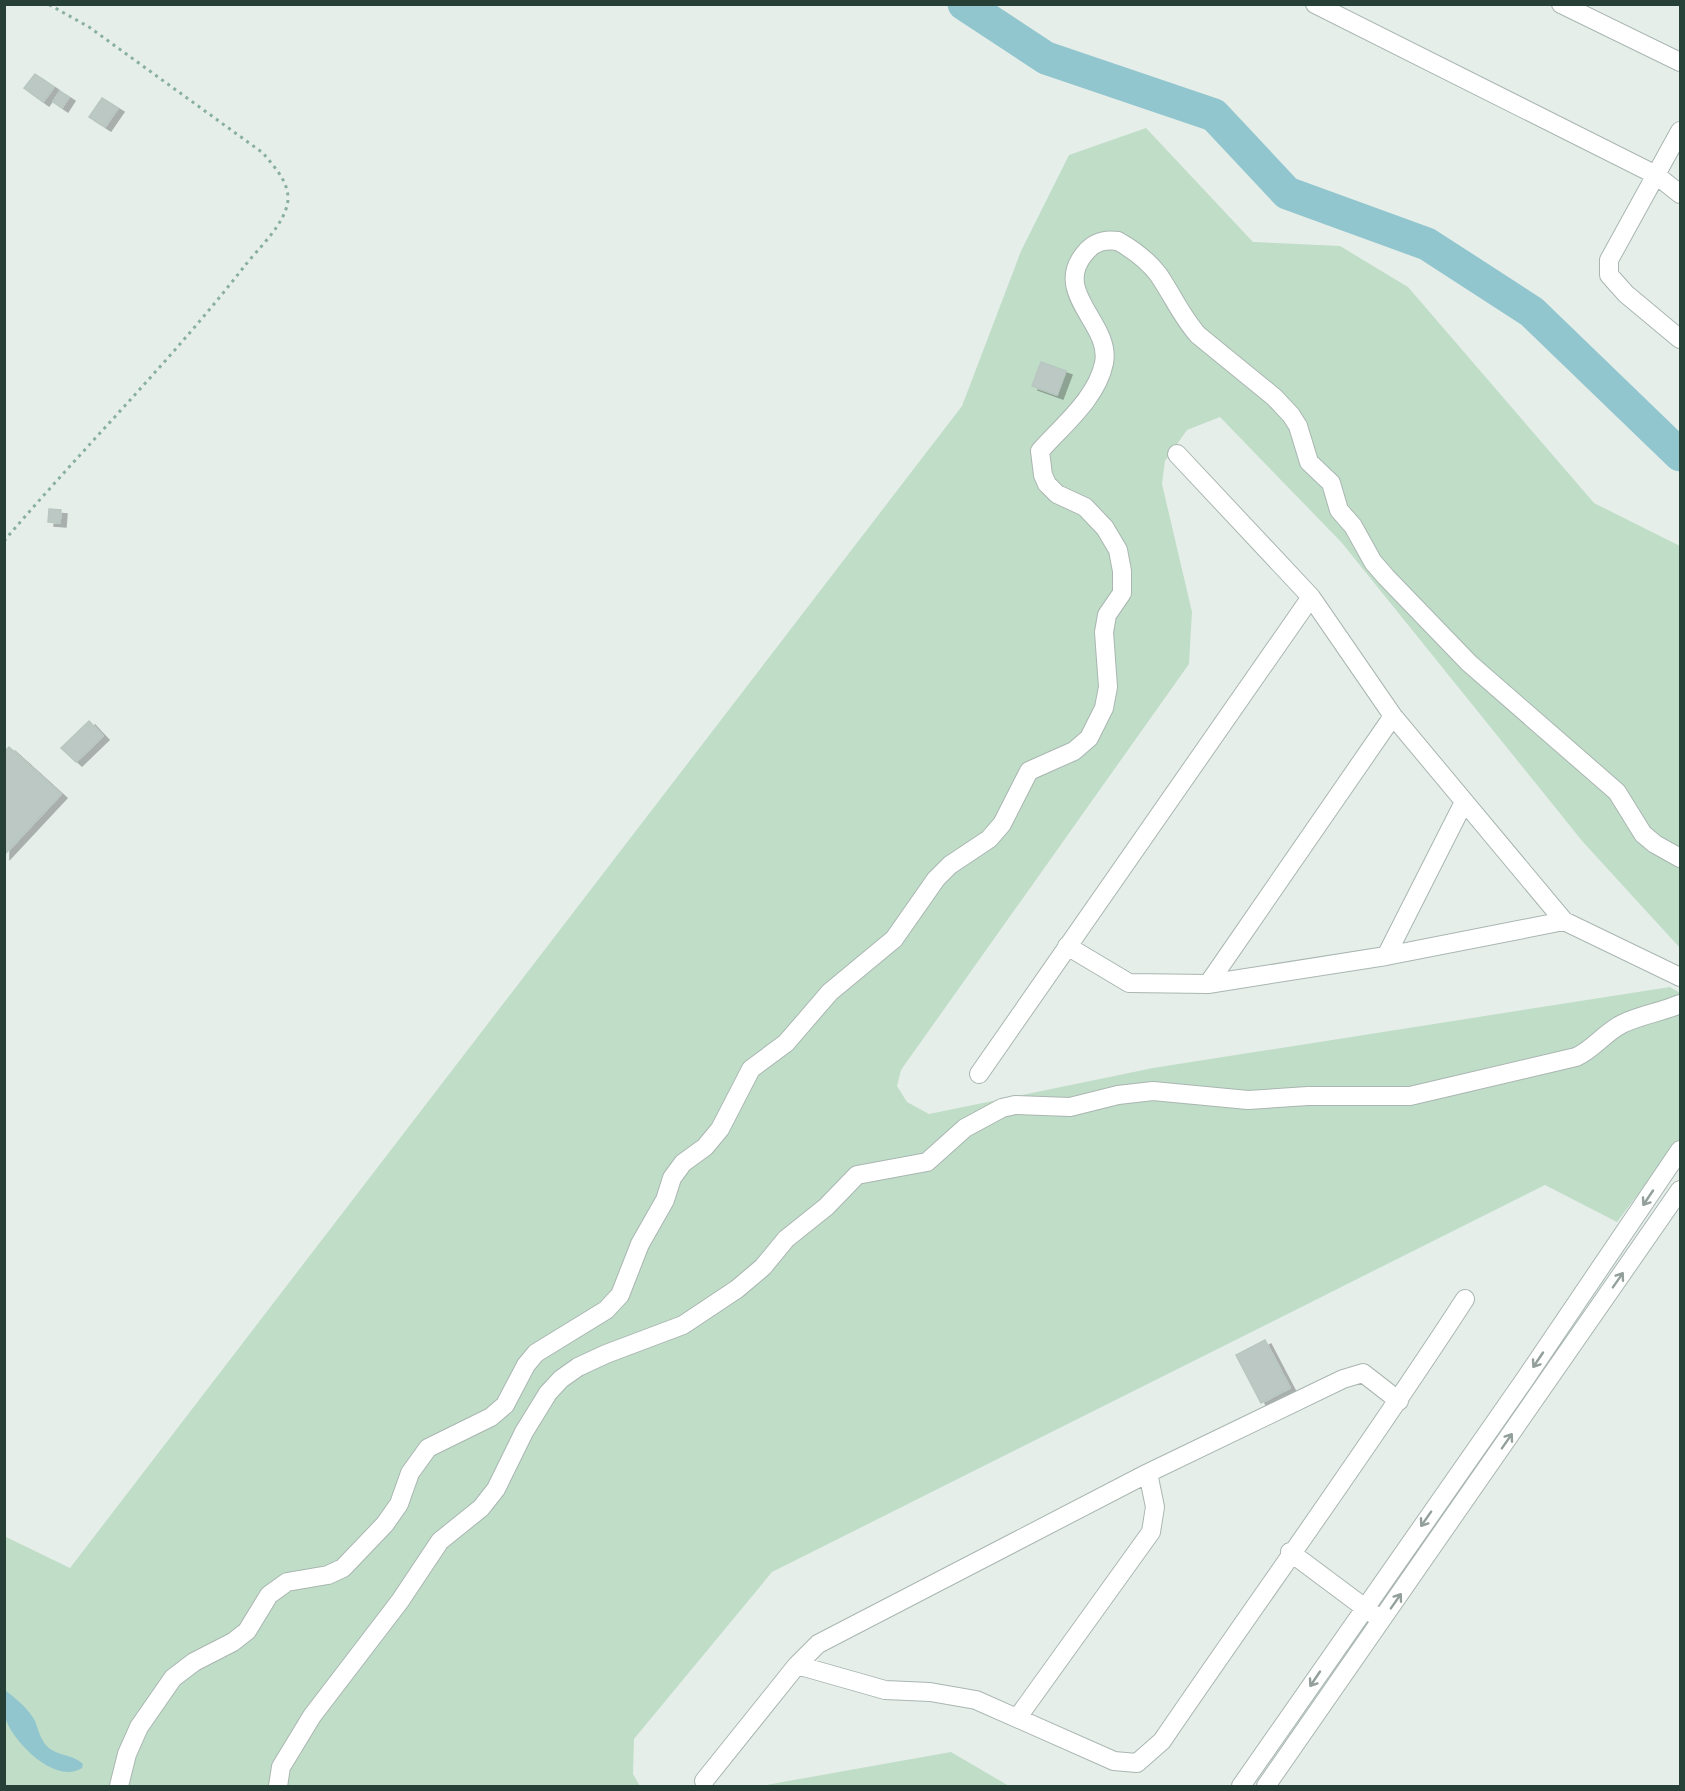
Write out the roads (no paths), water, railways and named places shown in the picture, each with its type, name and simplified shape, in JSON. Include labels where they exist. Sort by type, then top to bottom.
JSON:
[{"type":"street","points":[[1315,4],[1656,175],[1680,194]]},
{"type":"street","points":[[1561,4],[1680,62]]},
{"type":"street","points":[[1680,131],[1609,260],[1609,275],[1626,294],[1680,339]]},
{"type":"street","points":[[119,1786],[127,1754],[139,1726],[173,1678],[194,1662],[232,1642],[247,1631],[269,1595],[287,1582],[328,1575],[343,1568],[385,1524],[399,1504],[410,1473],[428,1448],[491,1417],[505,1405],[526,1365],[536,1353],[606,1310],[620,1295],[640,1244],[665,1200],[672,1178],[683,1163],[705,1147],[720,1129],[751,1069],[786,1043],[830,992],[894,939],[936,879],[950,865],[989,839],[1002,824],[1029,771],[1074,751],[1089,738],[1104,708],[1108,687],[1104,632],[1107,615],[1122,593],[1122,571],[1118,550],[1105,528],[1085,507],[1057,494],[1047,484],[1040,451],[1082,405],[1105,362],[1102,340],[1074,282],[1081,258],[1099,242],[1118,241],[1146,262],[1158,274],[1187,322],[1198,334],[1274,397],[1291,415],[1298,426],[1309,462],[1331,483],[1339,510],[1350,521],[1373,562],[1386,577],[1469,663],[1617,792],[1644,834],[1680,858]]},
{"type":"street","points":[[1177,454],[1311,597],[1394,717],[1564,921],[1680,977]]},
{"type":"street","points":[[979,1074],[1311,597]]},
{"type":"street","points":[[1209,984],[1394,717]]},
{"type":"street","points":[[1386,956],[1464,802]]},
{"type":"street","points":[[1067,946],[1129,984],[1209,984],[1386,956],[1564,921]]},
{"type":"street","points":[[279,1786],[281,1767],[312,1716],[400,1601],[440,1541],[481,1508],[496,1490],[524,1432],[548,1393],[561,1379],[578,1367],[606,1354],[683,1325],[750,1281],[798,1227],[826,1207],[857,1175],[866,1171],[927,1162],[965,1128],[1002,1108],[1015,1105],[1070,1107],[1118,1095],[1153,1091],[1248,1100],[1308,1096],[1410,1096],[1576,1057],[1593,1048],[1610,1030],[1625,1022],[1680,1004]]},
{"type":"street","points":[[1241,1786],[1523,1382],[1680,1150]]},
{"type":"street","points":[[1266,1786],[1680,1190]]},
{"type":"street","points":[[797,1665],[885,1690],[930,1692],[975,1700],[1114,1761],[1137,1763],[1162,1741],[1290,1552],[1399,1401],[1465,1299]]},
{"type":"street","points":[[704,1781],[797,1665],[818,1644],[1148,1473],[1343,1379],[1363,1372],[1399,1401]]},
{"type":"street","points":[[1018,1717],[1151,1532],[1155,1507],[1148,1473]]},
{"type":"street","points":[[1290,1552],[1382,1621]]},
{"type":"water","points":[[5,1690],[29,1712],[43,1741],[49,1748],[79,1761],[83,1764],[82,1768],[71,1772],[59,1771],[34,1757],[23,1746],[14,1735],[4,1714]]},
{"type":"waterway","points":[[964,4],[1046,58],[1214,115],[1287,193],[1427,244],[1532,312],[1680,455]]}]
